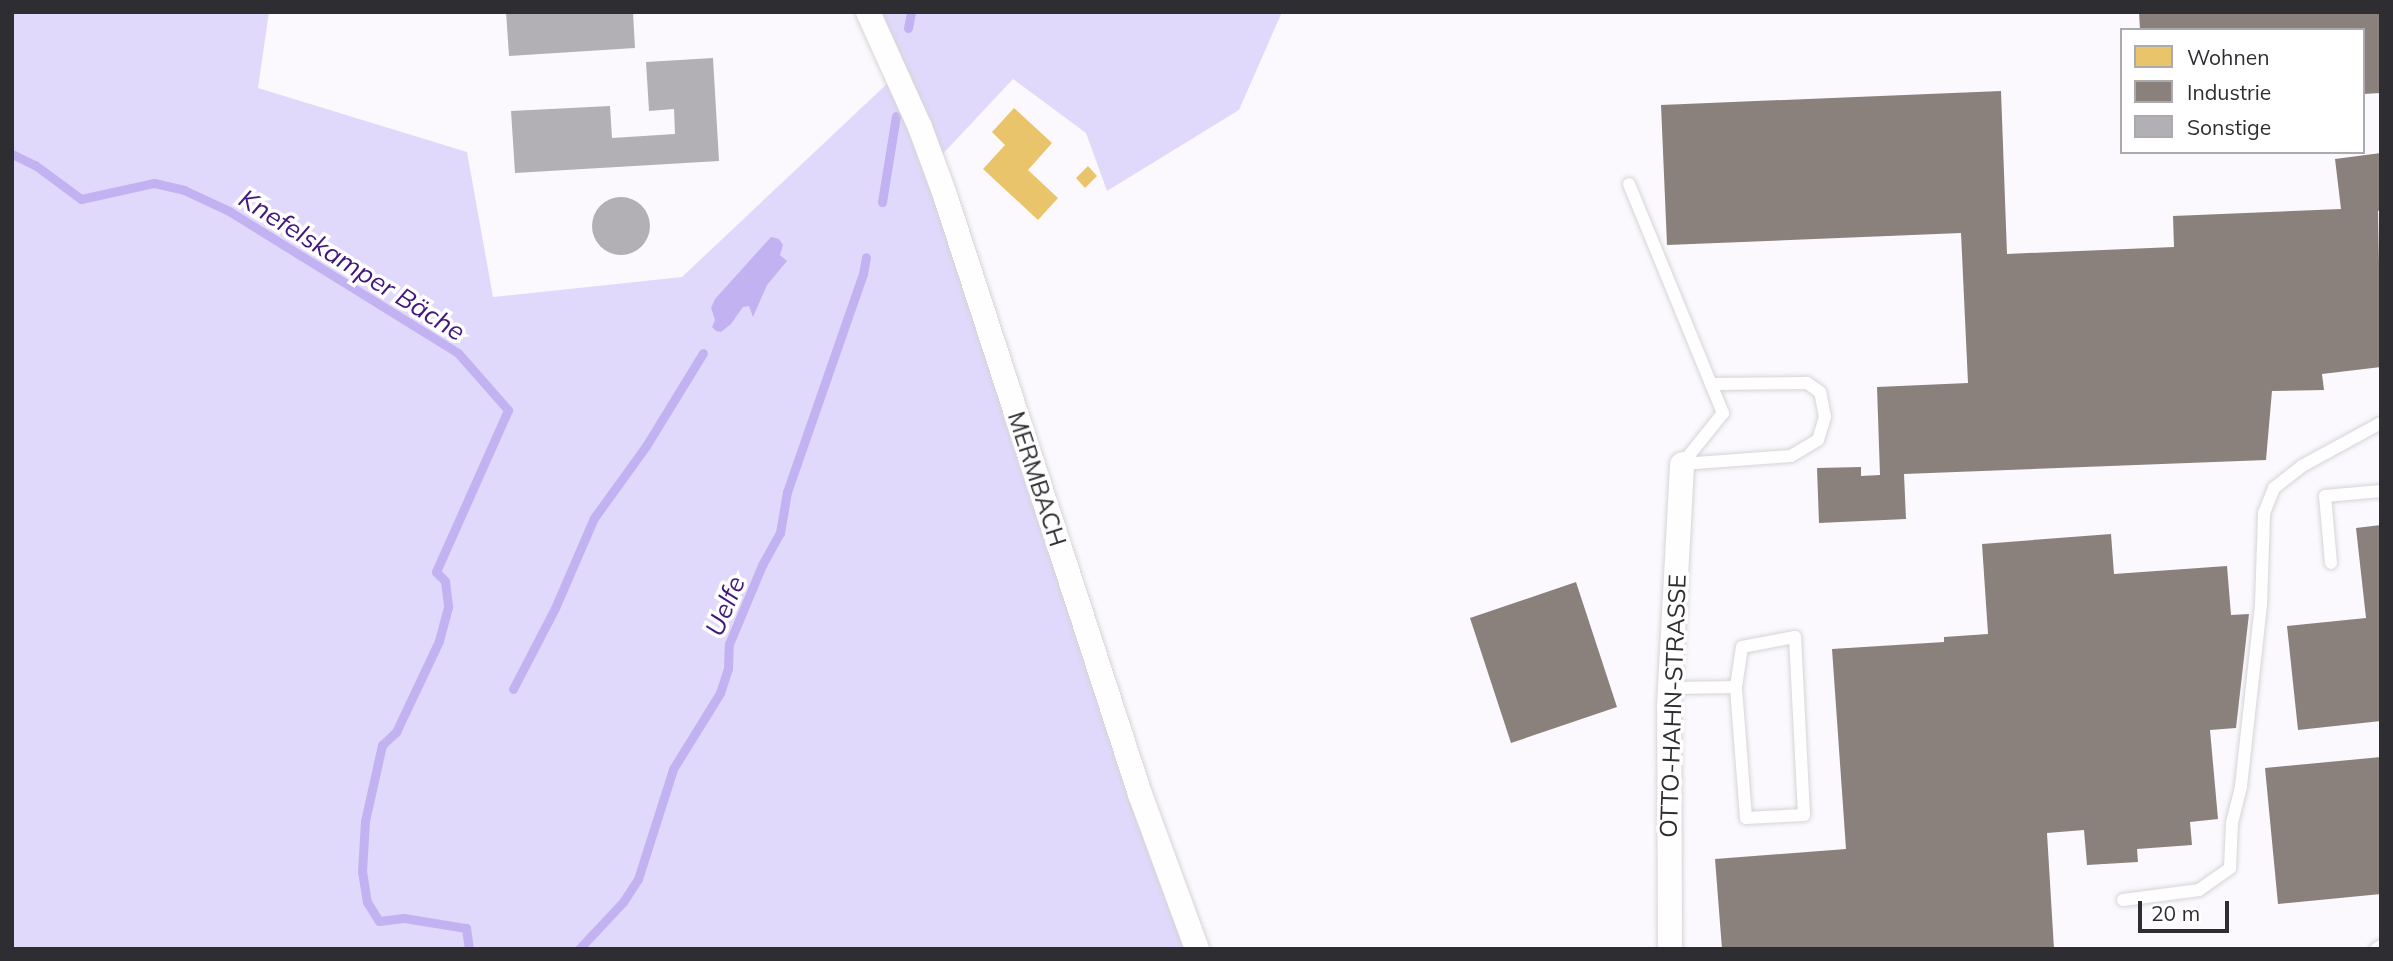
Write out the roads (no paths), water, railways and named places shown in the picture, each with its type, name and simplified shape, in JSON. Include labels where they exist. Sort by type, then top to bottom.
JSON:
[{"type":"street","name":"MERMBACH","points":[[868,12],[920,127],[945,195],[1136,781],[1197,949]]},
{"type":"street","name":"OTTO-HAHN-STRASSE","points":[[1670,949],[1671,688],[1682,464]]},
{"type":"lane","points":[[1629,184],[1723,413],[1682,464]]},
{"type":"lane","points":[[1682,464],[1791,456],[1818,440],[1825,417],[1820,392],[1807,383],[1711,384]]},
{"type":"lane","points":[[2123,900],[2199,890],[2230,868],[2232,823],[2241,786],[2261,605],[2264,513],[2274,488],[2302,466],[2381,423]]},
{"type":"lane","points":[[2331,563],[2325,496],[2381,491]]},
{"type":"lane","points":[[1795,637],[1804,815],[1745,818],[1736,687],[1742,647],[1795,637]]},
{"type":"lane","points":[[1671,688],[1736,687]]},
{"type":"lane","points":[[2376,949],[2381,946]]},
{"type":"waterway","name":"Uelfe","points":[[908,28],[911,12]]},
{"type":"waterway","name":"Uelfe","points":[[882,202],[896,116]]},
{"type":"waterway","name":"Knefelskamper Bäche","points":[[12,154],[35,165],[81,199],[154,183],[184,190],[229,211],[458,353],[508,410],[436,572],[445,581],[448,607],[439,641],[396,732],[382,745],[365,821],[362,871],[367,902],[379,921],[404,918],[466,928],[469,949]]},
{"type":"waterway","name":"Uelfe","points":[[579,949],[623,902],[638,879],[673,769],[720,693],[728,668],[729,644],[762,565],[780,533],[787,492],[863,274],[866,257]]},
{"type":"waterway","name":"Knefelskamper Bäche","points":[[513,689],[555,608],[594,518],[646,446],[703,353]]}]
